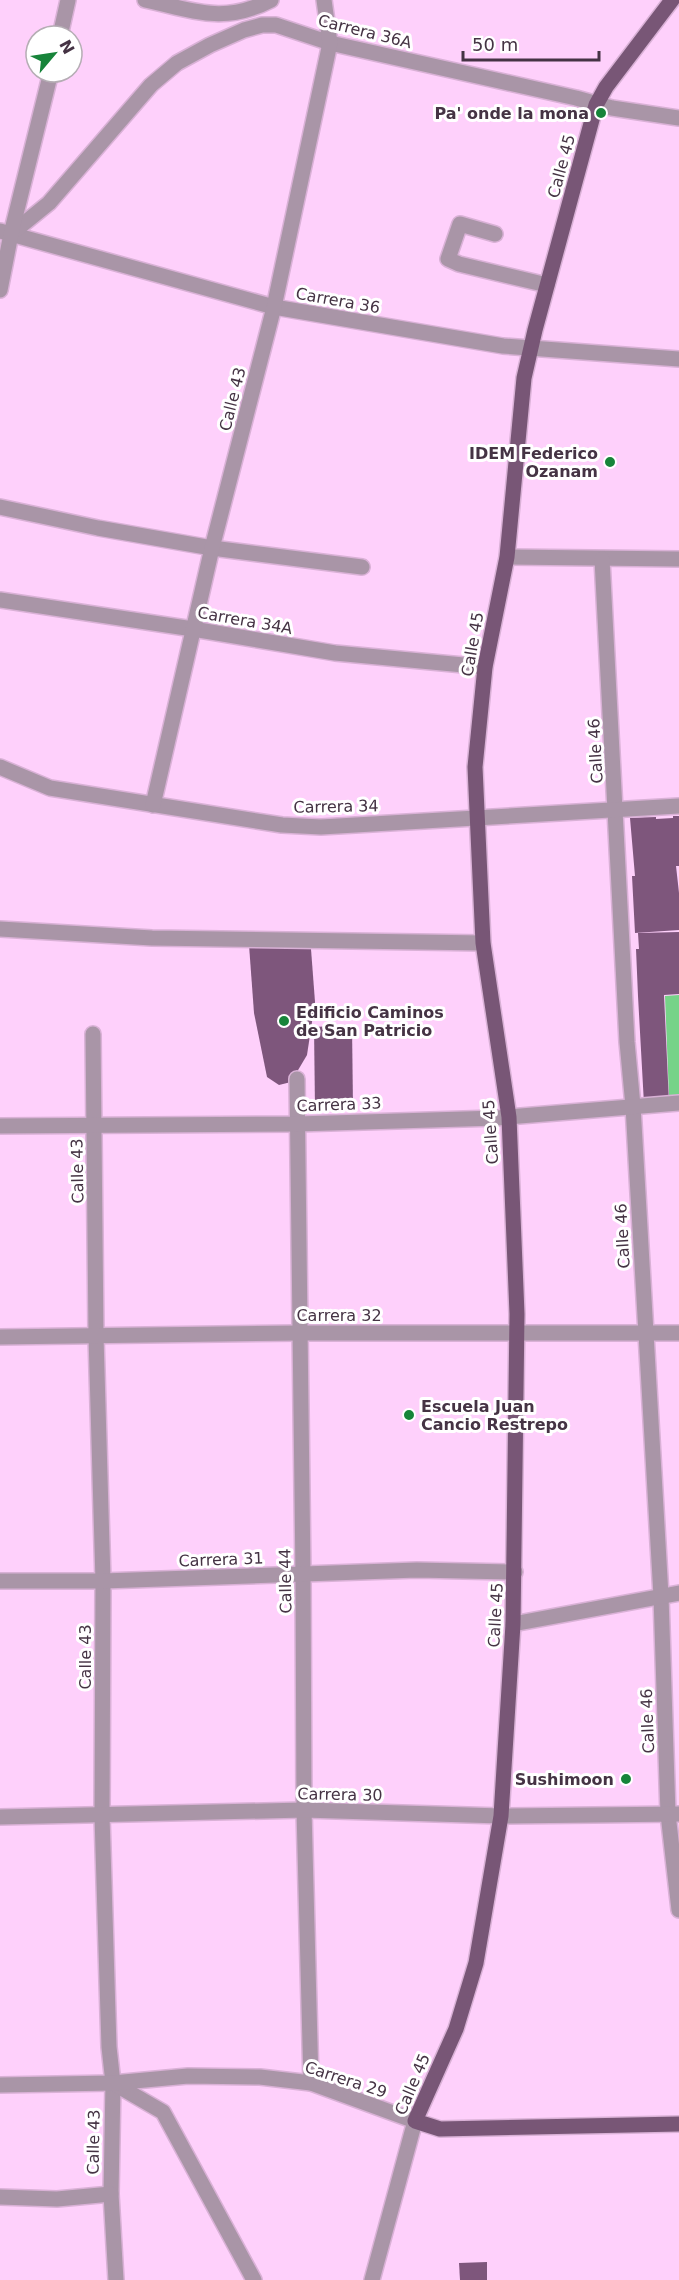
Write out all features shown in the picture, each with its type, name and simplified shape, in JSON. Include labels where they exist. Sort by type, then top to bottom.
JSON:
[{"type":"main road","name":"Calle 45","points":[[415,2121],[456,2029],[476,1963],[501,1816],[513,1624],[517,1332],[509,1117],[483,943],[474,767],[485,667],[507,557],[524,378],[596,105],[606,87],[672,0]]},
{"type":"main road","name":"Carrera 29","points":[[415,2121],[440,2129],[679,2124]]},
{"type":"street","points":[[63,24],[68,0]]},
{"type":"street","points":[[144,0],[217,15],[240,13],[271,0]]},
{"type":"street","name":"Calle 43","points":[[153,805],[212,548],[274,307],[330,43],[324,0]]},
{"type":"street","name":"Carrera 36A","points":[[5,232],[49,203],[151,85],[177,63],[210,45],[262,25],[276,26],[330,43],[576,98],[596,105],[679,117]]},
{"type":"street","points":[[0,290],[5,232],[48,84]]},
{"type":"street","points":[[495,234],[460,224],[448,259],[471,267],[547,285]]},
{"type":"street","name":"Carrera 36","points":[[5,232],[274,307],[531,349],[679,359]]},
{"type":"street","points":[[0,507],[98,528],[212,548],[362,567]]},
{"type":"street","points":[[507,557],[679,559]]},
{"type":"street","name":"Calle 46","points":[[602,559],[627,1042],[633,1106],[679,1910]]},
{"type":"street","name":"Carrera 34A","points":[[0,600],[335,653],[485,667]]},
{"type":"street","name":"Carrera 34","points":[[0,767],[50,788],[282,825],[321,827],[679,806]]},
{"type":"street","points":[[0,929],[152,938],[483,943]]},
{"type":"street","name":"Calle 43","points":[[93,1034],[96,1336],[103,1581],[102,1816],[109,2036],[113,2083],[111,2194],[116,2280]]},
{"type":"street","name":"Calle 44","points":[[297,1079],[304,1810],[311,2083]]},
{"type":"street","name":"Carrera 33","points":[[0,1126],[297,1124],[509,1117],[679,1103]]},
{"type":"street","name":"Carrera 32","points":[[0,1337],[299,1333],[679,1333]]},
{"type":"street","name":"Carrera 31","points":[[0,1581],[103,1581],[417,1570],[515,1572]]},
{"type":"street","points":[[513,1624],[679,1593]]},
{"type":"street","name":"Carrera 30","points":[[0,1817],[304,1810],[501,1816],[674,1814]]},
{"type":"street","name":"Carrera 29","points":[[0,2085],[113,2083],[188,2076],[260,2077],[311,2083],[415,2121]]},
{"type":"street","points":[[113,2083],[163,2112],[254,2280]]},
{"type":"street","name":"Calle 45","points":[[372,2280],[415,2121]]},
{"type":"street","points":[[0,2197],[57,2199],[111,2194]]},
{"type":"green space","points":[[679,995],[679,1096],[669,1096],[665,996]]},
{"type":"building","points":[[673,816],[679,816],[679,866],[676,866],[679,930],[635,933],[632,876],[635,876],[630,818],[656,817],[656,819],[673,818]]},
{"type":"building","points":[[679,932],[679,994],[664,995],[669,1103],[644,1104],[636,949],[639,949],[638,933]]},
{"type":"building","name":"Edificio Caminos de San Patricio","points":[[249,945],[311,949],[315,1002],[307,1055],[291,1082],[279,1085],[267,1077],[254,1013]]},
{"type":"building","points":[[352,1025],[353,1108],[315,1109],[314,1027]]},
{"type":"building","points":[[487,2262],[487,2280],[460,2280],[459,2263]]},
{"type":"place","name":"Pa' onde la mona","points":[[601,113]]},
{"type":"place","name":"IDEM Federico Ozanam","points":[[610,462]]},
{"type":"place","name":"Edificio Caminos de San Patricio","points":[[284,1021]]},
{"type":"place","name":"Escuela Juan Cancio Restrepo","points":[[409,1415]]},
{"type":"place","name":"Sushimoon","points":[[626,1779]]}]
